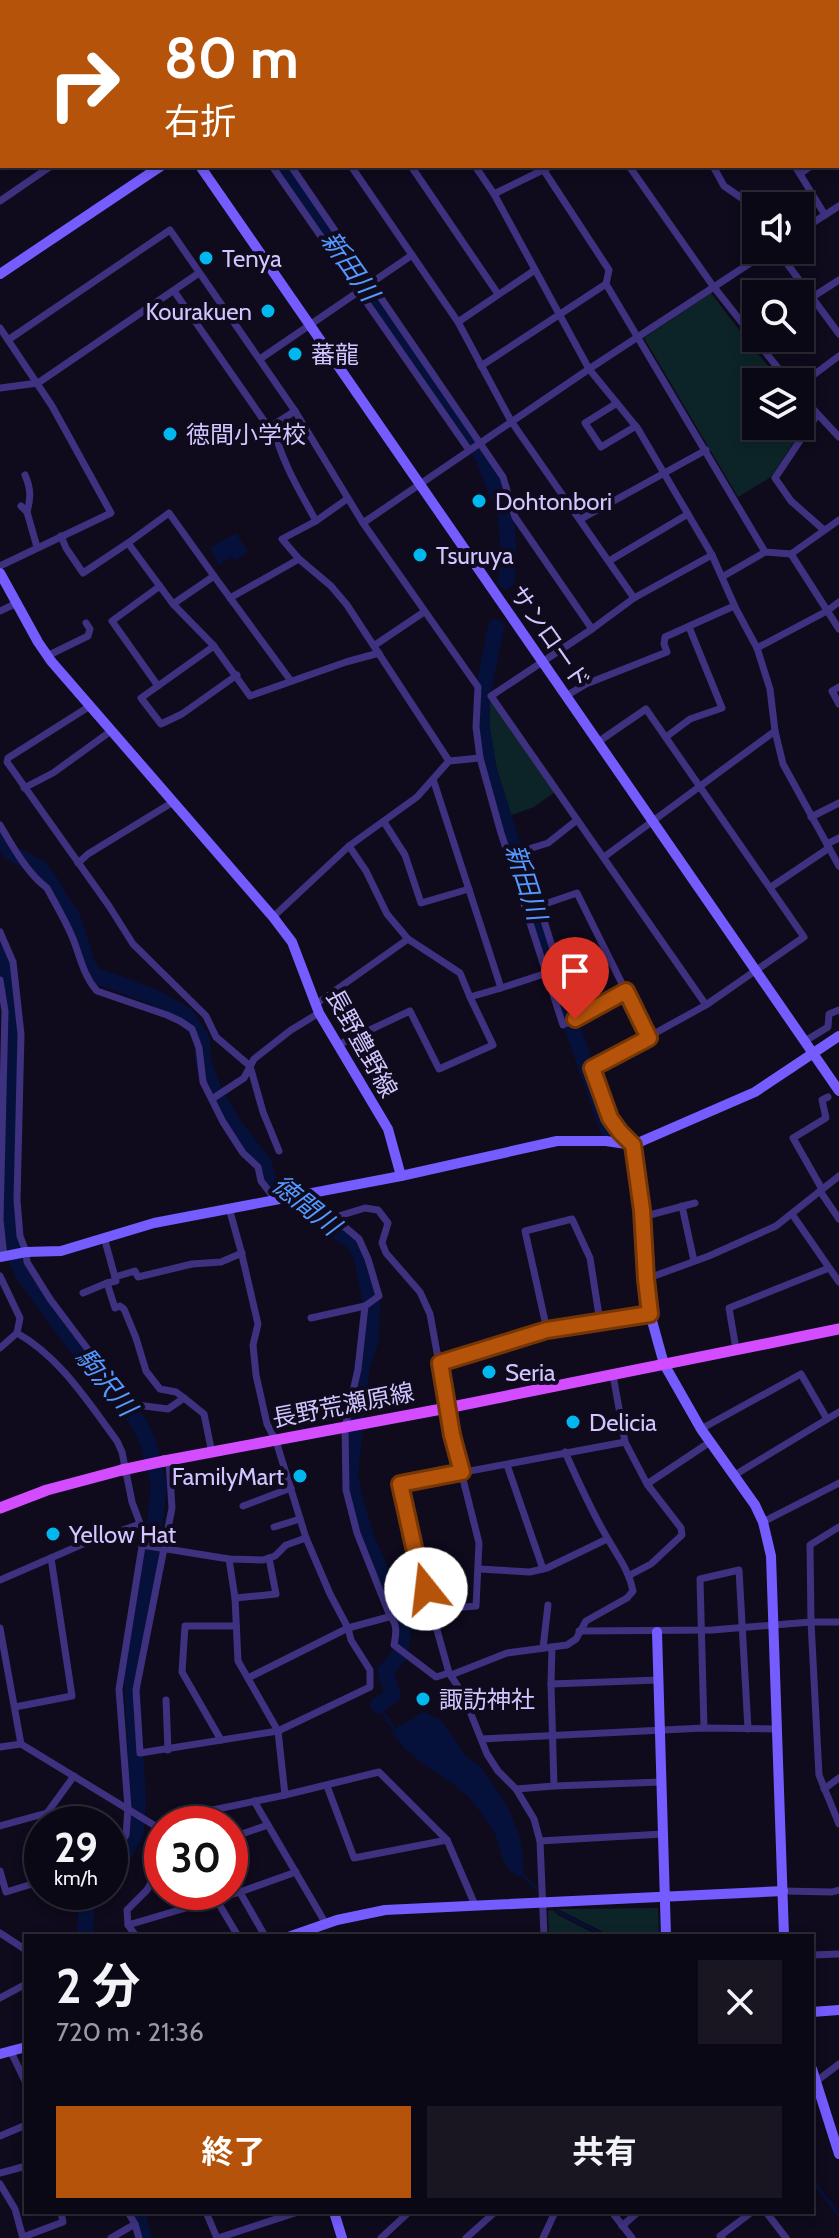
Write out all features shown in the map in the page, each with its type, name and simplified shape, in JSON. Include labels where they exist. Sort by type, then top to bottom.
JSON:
[{"type":"main road","name":"長野荒瀬原線","points":[[0,1508],[47,1490],[122,1470],[839,1329]]},
{"type":"street","points":[[0,201],[48,168]]},
{"type":"street","points":[[0,274],[158,168]]},
{"type":"street","name":"サンロード","points":[[201,168],[839,1091]]},
{"type":"street","points":[[274,168],[364,287],[474,446],[503,477],[515,517],[592,629]]},
{"type":"street","points":[[292,168],[364,287],[474,446]]},
{"type":"street","points":[[352,168],[458,322],[511,421],[634,598]]},
{"type":"street","points":[[412,168],[498,294]]},
{"type":"street","points":[[476,168],[494,194],[589,369],[636,426],[712,555],[734,606],[757,648],[770,689],[783,764],[839,866]]},
{"type":"street","points":[[494,194],[542,168],[609,270],[606,284],[765,552]]},
{"type":"street","points":[[630,168],[713,286],[778,368]]},
{"type":"street","points":[[716,168],[724,186],[742,198]]},
{"type":"street","points":[[796,168],[825,215]]},
{"type":"street","points":[[800,174],[808,168]]},
{"type":"street","points":[[814,222],[839,206]]},
{"type":"street","points":[[8,340],[170,230],[295,411],[363,523],[478,687],[476,727],[480,758],[539,906],[575,1019]]},
{"type":"street","points":[[260,359],[412,255]]},
{"type":"street","points":[[363,523],[748,264]]},
{"type":"street","points":[[458,322],[535,270]]},
{"type":"street","points":[[0,388],[38,383],[199,273]]},
{"type":"street","points":[[814,296],[839,280]]},
{"type":"street","points":[[481,366],[606,284]]},
{"type":"street","points":[[174,291],[267,425],[273,425],[295,411]]},
{"type":"street","points":[[814,302],[839,334]]},
{"type":"street","points":[[0,328],[52,406],[111,513],[0,566]]},
{"type":"street","points":[[814,375],[839,356]]},
{"type":"street","points":[[617,403],[585,423],[601,447],[636,426]]},
{"type":"street","points":[[814,411],[839,437]]},
{"type":"street","points":[[817,415],[775,478],[791,501],[824,530]]},
{"type":"street","points":[[273,425],[290,474],[316,521]]},
{"type":"street","points":[[581,519],[706,450]]},
{"type":"street","points":[[25,475],[31,497],[27,512]]},
{"type":"street","points":[[347,499],[316,521],[282,539],[347,605],[449,761]]},
{"type":"street","points":[[21,506],[27,512],[37,547]]},
{"type":"street","points":[[61,536],[83,573],[169,513],[291,681]]},
{"type":"street","points":[[609,561],[688,514]]},
{"type":"street","points":[[722,577],[765,552],[791,554],[839,520]]},
{"type":"street","points":[[128,543],[173,604],[214,646],[250,696],[377,649],[424,612]]},
{"type":"street","points":[[791,554],[839,629]]},
{"type":"street","points":[[706,1005],[491,696],[634,598],[712,555]]},
{"type":"street","points":[[230,598],[299,559]]},
{"type":"street","name":"長野豊野線","points":[[0,573],[47,656],[292,942],[317,1008],[388,1129],[401,1176]]},
{"type":"street","points":[[173,604],[214,576]]},
{"type":"street","points":[[158,686],[112,621],[160,586]]},
{"type":"street","points":[[757,648],[839,602]]},
{"type":"street","points":[[0,611],[17,603]]},
{"type":"street","points":[[566,696],[586,684],[667,652],[665,637],[734,606]]},
{"type":"street","points":[[47,656],[88,636],[90,629],[86,623]]},
{"type":"street","points":[[666,737],[690,719],[722,708],[689,627]]},
{"type":"street","points":[[214,646],[141,698],[161,724],[182,714],[237,675]]},
{"type":"street","points":[[839,687],[832,691],[839,704]]},
{"type":"street","points":[[90,706],[8,758],[7,762],[133,944],[206,1016],[216,1037],[250,1066],[263,1112],[279,1151]]},
{"type":"street","points":[[598,742],[646,709],[804,937],[706,1005],[592,1068],[610,1118],[633,1145],[650,1314],[664,1364],[701,1429],[755,1505],[763,1522],[771,1556],[784,1934]]},
{"type":"street","points":[[24,788],[53,773],[111,731]]},
{"type":"street","points":[[604,857],[775,731]]},
{"type":"street","points":[[273,917],[349,846],[417,797],[449,761],[480,758]]},
{"type":"street","points":[[433,779],[501,988]]},
{"type":"street","points":[[78,863],[173,802]]},
{"type":"street","points":[[811,817],[839,803]]},
{"type":"street","points":[[516,853],[548,843],[577,820]]},
{"type":"street","points":[[384,822],[405,855],[421,903],[469,889]]},
{"type":"street","points":[[0,825],[47,888],[72,936],[89,982],[97,991],[167,1015],[192,1029],[199,1048],[203,1082],[216,1096],[223,1122],[243,1153],[258,1167],[261,1181],[279,1199]]},
{"type":"street","points":[[771,887],[839,838]]},
{"type":"street","points":[[338,1045],[410,1011],[439,1069],[493,1045],[460,973],[408,939],[387,914],[366,871],[349,846]]},
{"type":"street","points":[[516,853],[563,1025],[626,991]]},
{"type":"street","points":[[539,906],[577,893],[649,1038]]},
{"type":"street","points":[[0,932],[13,962],[21,1034],[17,1200],[20,1236],[27,1262],[50,1299],[129,1404],[168,1409],[184,1398]]},
{"type":"street","points":[[216,1096],[244,1078],[254,1059],[408,939]]},
{"type":"street","points":[[470,997],[547,973]]},
{"type":"street","points":[[0,980],[5,1011],[0,1220],[4,1256],[61,1251],[154,1223],[401,1176],[557,1141],[606,1141],[633,1145],[755,1092],[839,1036]]},
{"type":"street","points":[[805,1041],[828,1027],[829,1014],[839,1010]]},
{"type":"street","points":[[828,1097],[822,1100],[826,1118],[793,1138],[839,1219]]},
{"type":"street","points":[[646,1279],[776,1226],[839,1176]]},
{"type":"street","points":[[300,1196],[309,1207],[359,1239],[379,1296],[366,1305],[311,1318]]},
{"type":"street","points":[[642,1217],[695,1203]]},
{"type":"street","points":[[682,1206],[694,1261]]},
{"type":"street","points":[[167,1461],[172,1508],[136,1690],[140,1753],[278,1731],[370,1687],[370,1670],[351,1640],[306,1538],[276,1441],[267,1424],[253,1345],[258,1324],[229,1208]]},
{"type":"street","points":[[248,1678],[348,1628],[407,1612],[476,1606],[479,1543],[447,1408],[430,1314],[420,1292],[386,1253],[382,1243],[388,1223],[378,1210],[365,1208],[329,1219]]},
{"type":"street","points":[[792,1214],[839,1282]]},
{"type":"street","points":[[547,1330],[525,1231],[572,1219],[590,1258],[600,1322]]},
{"type":"street","points":[[83,1293],[116,1281],[104,1237]]},
{"type":"street","points":[[115,1277],[135,1271],[138,1277],[192,1264],[221,1262],[242,1253]]},
{"type":"street","points":[[736,1349],[729,1308],[829,1268]]},
{"type":"street","points":[[0,1276],[20,1318],[17,1333],[0,1348]]},
{"type":"street","points":[[107,1283],[115,1308],[120,1306],[124,1309],[146,1371],[160,1389],[176,1392],[204,1414],[212,1453]]},
{"type":"street","points":[[366,1305],[358,1369],[346,1426],[346,1490],[357,1533],[394,1621],[394,1645],[436,1677],[507,1653],[567,1645],[576,1639],[586,1621],[627,1598],[633,1591],[630,1575],[607,1539],[565,1452]]},
{"type":"street","points":[[440,1363],[547,1330],[650,1314]]},
{"type":"street","points":[[17,1333],[35,1344],[64,1372],[117,1441],[132,1502],[144,1534],[145,1546],[119,1689],[128,1818]]},
{"type":"street","points":[[701,1429],[801,1374],[827,1419]]},
{"type":"street","points":[[613,1375],[625,1442],[647,1484],[681,1528],[682,1535],[651,1564],[630,1575]]},
{"type":"street","points":[[733,1476],[839,1412]]},
{"type":"street","points":[[544,1934],[540,1841],[534,1819],[516,1789],[487,1754],[463,1694],[450,1674],[414,1547],[400,1484],[625,1442]]},
{"type":"street","points":[[647,1484],[710,1442]]},
{"type":"street","points":[[507,1465],[543,1569]]},
{"type":"street","points":[[763,1522],[839,1483]]},
{"type":"street","points":[[243,1506],[291,1488]]},
{"type":"street","points":[[274,1527],[300,1519]]},
{"type":"street","points":[[0,1580],[83,1544],[140,1524]]},
{"type":"street","points":[[839,1527],[810,1545],[819,1775],[839,1824]]},
{"type":"street","points":[[145,1546],[229,1559],[263,1560],[275,1556],[286,1545],[306,1538]]},
{"type":"street","points":[[479,1569],[530,1572],[543,1569],[607,1539]]},
{"type":"street","points":[[15,1707],[72,1696],[51,1558]]},
{"type":"street","points":[[235,1598],[276,1594],[269,1558]]},
{"type":"street","points":[[229,1559],[235,1598],[238,1661],[278,1731],[285,1795]]},
{"type":"street","points":[[704,1728],[700,1579],[739,1570],[748,1729]]},
{"type":"street","points":[[548,1605],[554,1786]]},
{"type":"street","points":[[579,1631],[657,1632],[839,1622]]},
{"type":"street","points":[[221,1740],[182,1672],[185,1626],[236,1626]]},
{"type":"street","points":[[0,1628],[21,1744]]},
{"type":"street","points":[[657,1632],[666,1934]]},
{"type":"street","points":[[551,1684],[658,1680]]},
{"type":"street","points":[[166,1700],[168,1750]]},
{"type":"street","points":[[482,1739],[704,1728],[778,1729]]},
{"type":"street","points":[[0,1747],[21,1744],[144,1818]]},
{"type":"street","points":[[232,1806],[379,1772],[447,1840],[475,1905]]},
{"type":"street","points":[[52,1806],[74,1776]]},
{"type":"street","points":[[824,1789],[839,1778]]},
{"type":"street","points":[[516,1789],[661,1782]]},
{"type":"street","points":[[327,1786],[354,1858],[447,1840]]},
{"type":"street","points":[[254,1801],[326,1924]]},
{"type":"street","points":[[0,1826],[24,1819]]},
{"type":"street","points":[[248,1832],[268,1825]]},
{"type":"street","points":[[540,1841],[663,1834]]},
{"type":"street","points":[[0,1871],[6,1892],[24,1886]]},
{"type":"street","points":[[248,1889],[296,1872]]},
{"type":"street","points":[[297,1934],[385,1910],[839,1890]]},
{"type":"street","points":[[135,1934],[128,1925],[127,1910],[144,1893]]},
{"type":"street","points":[[248,1906],[264,1934]]},
{"type":"street","points":[[128,1925],[179,1910]]},
{"type":"street","points":[[223,1910],[237,1934]]},
{"type":"street","points":[[0,1933],[24,1949]]},
{"type":"street","points":[[814,1955],[839,1954]]},
{"type":"street","points":[[0,1998],[24,1985]]},
{"type":"street","points":[[814,2012],[839,2010]]},
{"type":"street","points":[[24,2048],[3,2053],[24,2080]]},
{"type":"street","points":[[839,2064],[814,2083],[837,2141],[839,2154]]},
{"type":"street","points":[[0,2135],[24,2126]]},
{"type":"street","points":[[0,2173],[24,2167]]},
{"type":"street","points":[[0,2184],[15,2209],[23,2238],[63,2222],[61,2214]]},
{"type":"street","points":[[129,2214],[139,2238]]},
{"type":"street","points":[[207,2214],[217,2238],[292,2214]]},
{"type":"street","points":[[335,2214],[342,2238]]},
{"type":"street","points":[[381,2238],[407,2214]]},
{"type":"street","points":[[466,2238],[493,2214]]},
{"type":"street","points":[[543,2238],[554,2214]]},
{"type":"street","points":[[613,2214],[632,2238]]},
{"type":"street","points":[[622,2226],[636,2214]]},
{"type":"street","points":[[722,2238],[720,2236],[749,2214]]},
{"type":"street","points":[[768,2214],[786,2238]]},
{"type":"street","points":[[111,2238],[135,2224]]},
{"type":"green space","points":[[711,293],[742,334],[742,352],[756,352],[770,368],[742,368],[742,440],[795,440],[771,477],[738,497],[644,338]]},
{"type":"green space","points":[[488,695],[555,792],[534,807],[509,816],[488,734]]},
{"type":"green space","points":[[658,1908],[659,1934],[607,1934],[558,1909]]},
{"type":"green space","points":[[553,1910],[595,1934],[549,1934],[548,1911]]},
{"type":"water","points":[[236,533],[248,552],[234,561],[232,557],[219,565],[210,548]]},
{"type":"water","points":[[424,1712],[440,1719],[466,1756],[479,1765],[500,1794],[519,1834],[524,1876],[519,1877],[507,1867],[493,1830],[466,1795],[409,1752],[391,1731]]},
{"type":"waterway","name":"新田川","points":[[282,168],[483,457],[506,516],[509,558],[506,581]]},
{"type":"waterway","name":"新田川","points":[[496,627],[482,697],[482,728],[489,770],[548,957],[608,1130]]},
{"type":"waterway","name":"徳間川","points":[[0,837],[10,852],[40,868],[52,884],[72,916],[88,966],[94,975],[154,997],[186,1015],[202,1039],[203,1061],[212,1086],[233,1124],[264,1164],[273,1186],[315,1218],[354,1242],[361,1255],[372,1307],[371,1340],[362,1365],[350,1475],[368,1542],[404,1625],[400,1654],[385,1672],[393,1695],[378,1705]]},
{"type":"waterway","name":"駒沢川","points":[[0,951],[12,1012],[8,1203],[17,1260],[23,1274],[98,1377],[106,1379],[139,1423],[148,1442],[159,1485],[132,1674],[138,1803],[136,1832],[128,1847]]},
{"type":"waterway","points":[[378,1705],[396,1732]]},
{"type":"waterway","points":[[524,1876],[541,1893]]},
{"type":"waterway","name":"駒沢川","points":[[85,1934],[86,1910]]},
{"type":"waterway","points":[[557,1911],[601,1934]]},
{"type":"waterway","points":[[814,2183],[839,2215]]},
{"type":"waterway","name":"駒沢川","points":[[138,2214],[144,2238]]},
{"type":"place","name":"Tenya","points":[[206,258]]},
{"type":"place","name":"Kourakuen","points":[[268,311]]},
{"type":"place","name":"蕃龍","points":[[295,354]]},
{"type":"place","name":"徳間小学校","points":[[170,434]]},
{"type":"place","name":"Dohtonbori","points":[[479,501]]},
{"type":"place","name":"Tsuruya","points":[[420,555]]},
{"type":"place","name":"Seria","points":[[489,1372]]},
{"type":"place","name":"Delicia","points":[[573,1422]]},
{"type":"place","name":"FamilyMart","points":[[300,1476]]},
{"type":"place","name":"Yellow Hat","points":[[53,1534]]},
{"type":"place","name":"諏訪神社","points":[[423,1699]]},
{"type":"route","points":[[426,1589],[400,1484],[462,1472],[452,1435],[440,1363],[547,1330],[650,1314],[642,1210],[633,1145],[610,1118],[592,1068],[649,1038],[626,991],[575,1019]]}]
